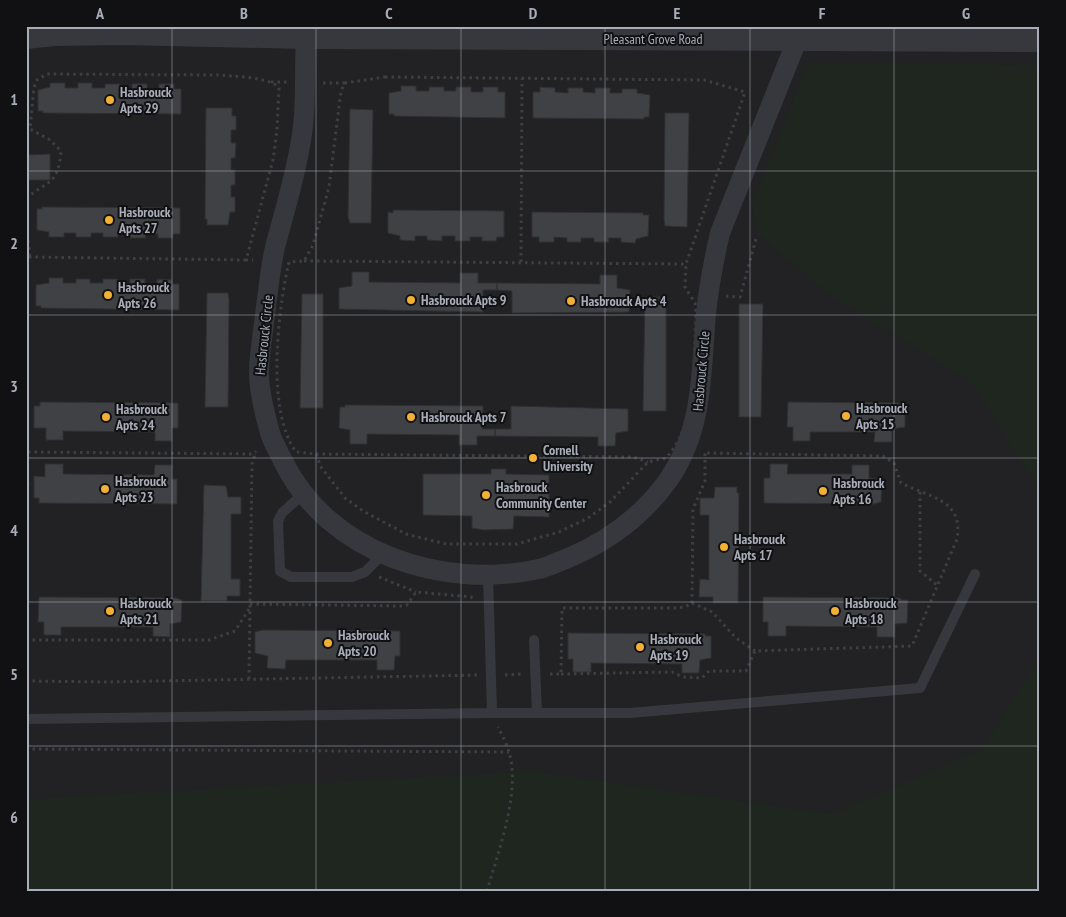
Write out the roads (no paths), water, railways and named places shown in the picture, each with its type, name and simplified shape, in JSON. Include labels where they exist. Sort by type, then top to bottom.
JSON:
[{"type":"street","name":"Pleasant Grove Road","points":[[26,38],[54,34],[306,32],[798,33],[1040,40]]},
{"type":"street","name":"Hasbrouck Circle","points":[[306,32],[301,142],[293,185],[272,265],[259,371],[260,393],[270,434],[288,453],[304,494],[313,506],[345,534],[383,554],[423,568],[465,574],[488,574],[540,569],[596,545],[631,521],[650,502],[671,476],[696,420],[700,400],[706,312],[712,266],[720,233],[798,33]]},
{"type":"lane","points":[[304,494],[286,509],[278,521],[280,571],[291,577],[352,577],[365,572],[383,554]]},
{"type":"lane","points":[[488,574],[492,713]]},
{"type":"lane","points":[[26,719],[630,713],[920,688],[975,574]]},
{"type":"lane","points":[[534,640],[537,713]]},
{"type":"place","name":"Hasbrouck Apts 29","points":[[110,100]]},
{"type":"place","name":"Hasbrouck Apts 27","points":[[109,220]]},
{"type":"place","name":"Hasbrouck Apts 26","points":[[108,295]]},
{"type":"place","name":"Hasbrouck Apts 9","points":[[411,300]]},
{"type":"place","name":"Hasbrouck Apts 4","points":[[571,301]]},
{"type":"place","name":"Hasbrouck Apts 15","points":[[846,416]]},
{"type":"place","name":"Hasbrouck Apts 24","points":[[106,417]]},
{"type":"place","name":"Hasbrouck Apts 7","points":[[411,417]]},
{"type":"place","name":"Cornell University","points":[[533,458]]},
{"type":"place","name":"Hasbrouck Apts 23","points":[[105,489]]},
{"type":"place","name":"Hasbrouck Apts 16","points":[[823,491]]},
{"type":"place","name":"Hasbrouck Community Center","points":[[486,495]]},
{"type":"place","name":"Hasbrouck Apts 17","points":[[724,547]]},
{"type":"place","name":"Hasbrouck Apts 21","points":[[110,611]]},
{"type":"place","name":"Hasbrouck Apts 18","points":[[835,611]]},
{"type":"place","name":"Hasbrouck Apts 20","points":[[328,643]]},
{"type":"place","name":"Hasbrouck Apts 19","points":[[640,647]]}]
